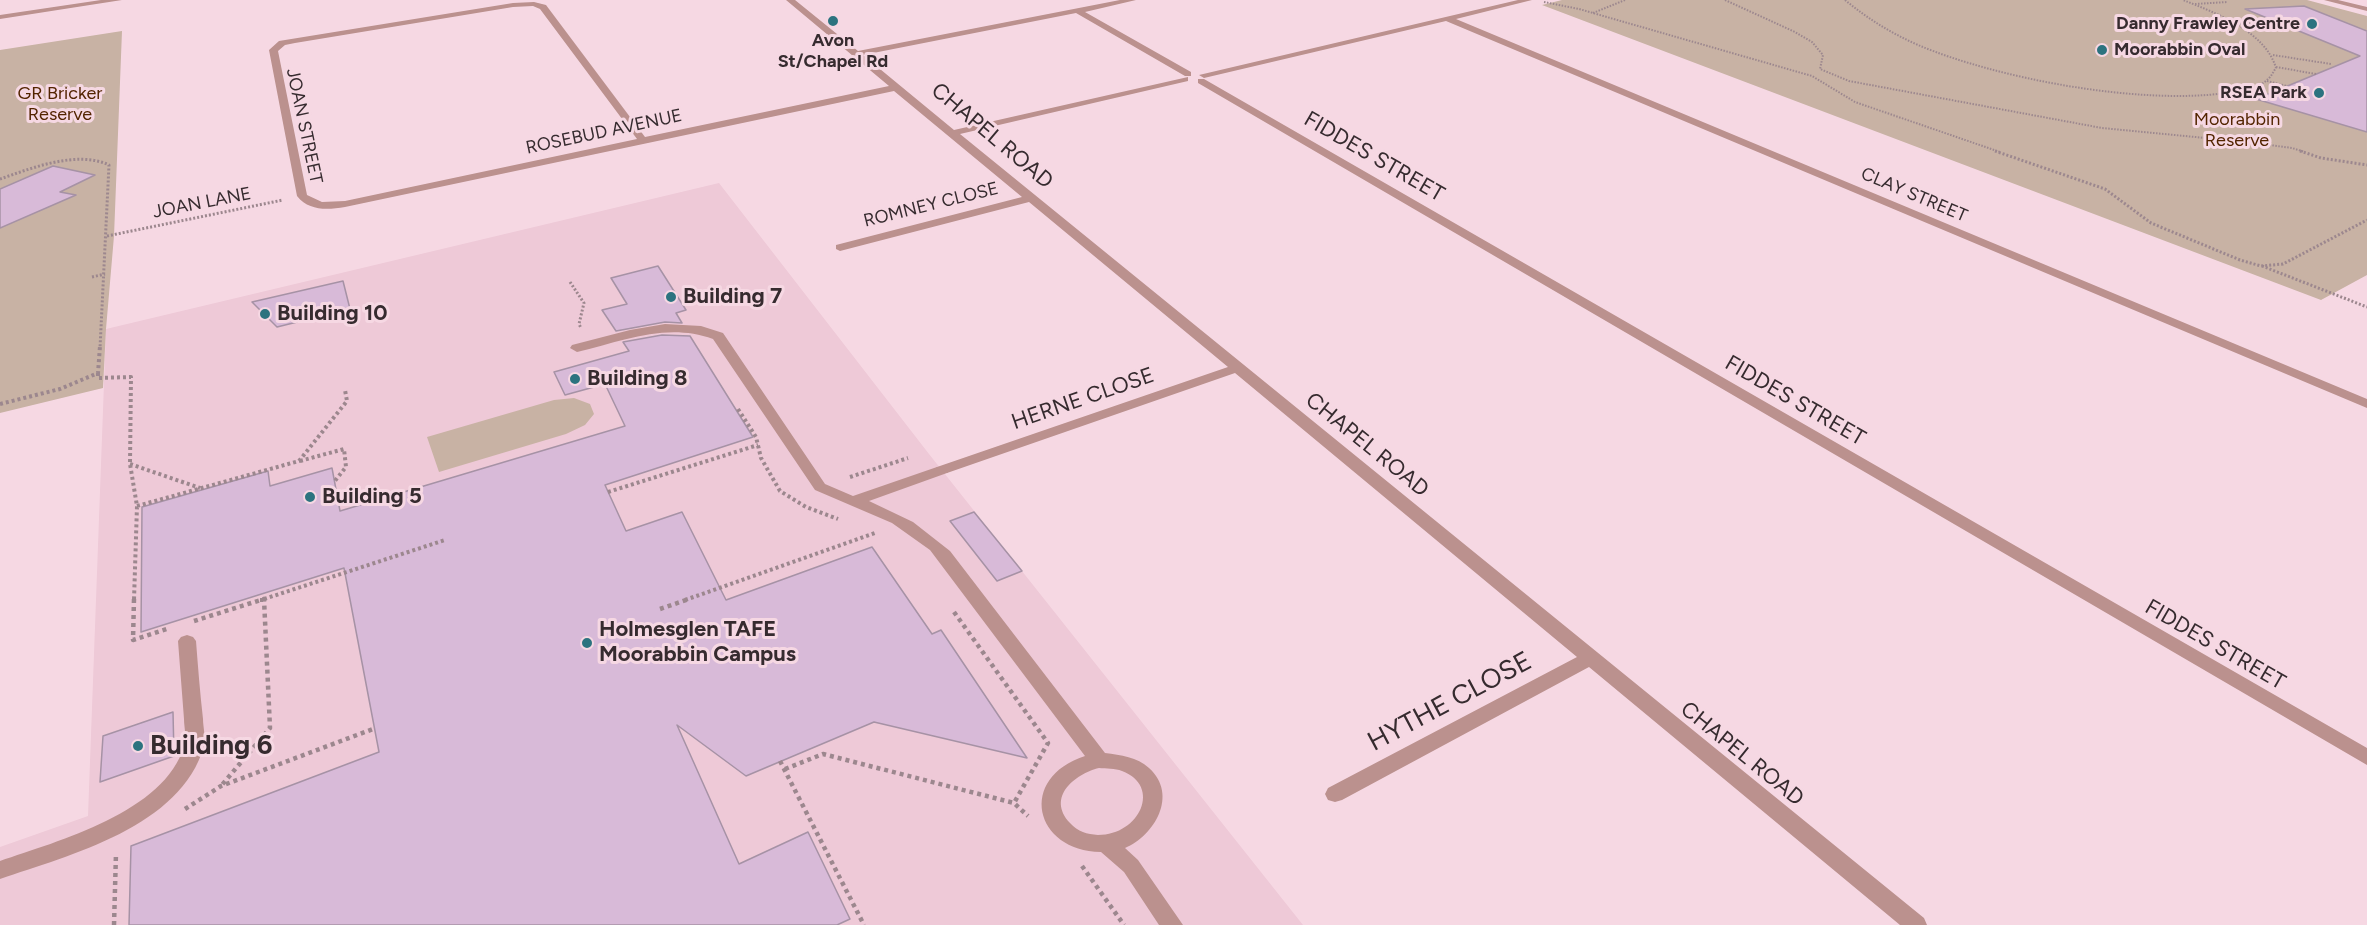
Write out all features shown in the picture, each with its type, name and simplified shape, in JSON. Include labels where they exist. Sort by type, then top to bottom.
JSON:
[{"type":"street","points":[[0,17],[118,0]]},
{"type":"street","name":"CHAPEL ROAD","points":[[790,0],[1916,925]]},
{"type":"street","points":[[857,54],[1132,0]]},
{"type":"street","points":[[953,133],[1528,0]]},
{"type":"street","points":[[2328,0],[2367,9]]},
{"type":"street","name":"JOAN STREET","points":[[316,205],[309,203],[302,196],[272,53],[276,46],[295,40],[458,11],[534,4],[543,7],[643,141]]},
{"type":"street","name":"FIDDES STREET","points":[[1078,10],[2367,757]]},
{"type":"street","name":"CLAY STREET","points":[[1448,19],[2367,404]]},
{"type":"street","name":"ROSEBUD AVENUE","points":[[316,205],[345,204],[898,87]]},
{"type":"street","name":"ROMNEY CLOSE","points":[[840,247],[1031,198]]},
{"type":"street","points":[[583,347],[640,332],[673,327],[689,327],[718,336],[820,487],[838,497],[854,501],[901,521],[938,548],[1099,760]]},
{"type":"street","name":"HERNE CLOSE","points":[[854,501],[1238,368]]},
{"type":"street","points":[[0,870],[77,842],[122,821],[156,799],[184,773],[192,758],[195,744],[184,630]]},
{"type":"street","name":"HYTHE CLOSE","points":[[1335,794],[1590,658]]},
{"type":"street","points":[[1099,760],[1113,760],[1139,770],[1153,790],[1154,804],[1150,818],[1139,831],[1124,840],[1106,844],[1088,843],[1071,837],[1058,827],[1051,813],[1050,798],[1056,785],[1066,773],[1082,764],[1099,760]]},
{"type":"street","points":[[1106,844],[1131,866],[1172,925]]},
{"type":"path","points":[[1538,0],[1592,13],[1812,76],[1855,102],[2105,189],[2151,224],[2240,261],[2261,266],[2367,307]]},
{"type":"path","points":[[1592,13],[1625,0]]},
{"type":"path","points":[[1725,0],[1812,42],[1823,55],[1820,69],[1850,81],[2102,128],[2292,148],[2321,158],[2367,165]]},
{"type":"path","points":[[1845,0],[1867,18],[1920,44],[1969,61],[2060,84],[2136,94],[2197,96],[2246,90],[2270,79],[2276,66],[2273,55],[2258,40],[2237,24],[2183,0]]},
{"type":"path","points":[[2193,4],[2227,2]]},
{"type":"path","points":[[2237,24],[2275,22]]},
{"type":"path","points":[[2273,55],[2331,64]]},
{"type":"path","points":[[2276,66],[2316,74]]},
{"type":"path","points":[[2266,81],[2287,86]]},
{"type":"path","points":[[0,179],[44,166],[85,159],[102,159],[109,165],[98,378],[103,380],[131,377],[130,464],[137,506],[133,640],[184,630],[264,599],[445,540]]},
{"type":"path","name":"JOAN LANE","points":[[107,236],[302,196]]},
{"type":"path","points":[[2261,266],[2283,264],[2367,220]]},
{"type":"path","points":[[92,277],[105,274]]},
{"type":"path","points":[[570,282],[584,303],[579,324],[583,347]]},
{"type":"path","points":[[0,404],[60,389],[98,373]]},
{"type":"path","points":[[299,461],[347,401],[345,390]]},
{"type":"path","points":[[737,407],[756,437],[761,458],[769,473],[786,495],[806,507],[849,522]]},
{"type":"path","points":[[608,492],[758,445]]},
{"type":"path","points":[[137,506],[344,448],[346,467],[334,482]]},
{"type":"path","points":[[786,495],[820,487],[912,457]]},
{"type":"path","points":[[130,464],[202,489]]},
{"type":"path","points":[[660,609],[878,532],[868,529]]},
{"type":"path","points":[[221,786],[270,728],[264,599]]},
{"type":"path","points":[[953,610],[1048,743],[1014,803]]},
{"type":"path","points":[[183,810],[221,786],[373,729]]},
{"type":"path","points":[[784,769],[823,754],[1014,803],[1030,818]]},
{"type":"path","points":[[780,761],[864,925]]},
{"type":"path","points":[[114,925],[116,853],[124,849]]},
{"type":"path","points":[[1078,862],[1086,869],[1124,925]]},
{"type":"shaded area","name":"Holmesglen TAFE Moorabbin Campus","points":[[719,183],[929,454],[1303,925],[0,925],[0,847],[88,816],[106,329]]},
{"type":"green space","name":"Moorabbin Reserve","points":[[1562,0],[2307,0],[2367,16],[2367,275],[2321,300],[1542,5]]},
{"type":"green space","name":"GR Bricker Reserve","points":[[122,31],[114,236],[103,388],[0,413],[0,50]]},
{"type":"green space","points":[[574,398],[590,404],[594,414],[585,425],[566,434],[439,472],[427,437],[554,400]]},
{"type":"building","name":"RSEA Park","points":[[2304,6],[2367,31],[2367,132],[2256,99],[2360,56],[2245,9]]},
{"type":"building","points":[[53,166],[95,175],[60,192],[76,195],[0,228],[0,189]]},
{"type":"building","name":"Building 7","points":[[658,266],[686,310],[676,313],[682,323],[665,322],[616,331],[602,310],[627,304],[611,278]]},
{"type":"building","points":[[343,281],[350,309],[277,327],[252,302]]},
{"type":"building","points":[[662,335],[690,336],[753,437],[605,485],[626,531],[682,512],[726,600],[872,547],[932,634],[941,630],[1027,758],[874,722],[746,776],[677,725],[739,864],[808,832],[850,919],[837,925],[129,925],[131,846],[379,752],[344,568],[141,632],[142,507],[268,471],[270,486],[332,468],[340,511],[625,426],[605,384],[565,395],[554,372],[629,351],[623,342]]},
{"type":"building","points":[[974,512],[1022,571],[997,581],[950,521]]},
{"type":"building","name":"Building 6","points":[[173,712],[174,756],[100,782],[103,736]]},
{"type":"place","name":"Avon St/Chapel Rd","points":[[833,21]]},
{"type":"place","name":"Danny Frawley Centre","points":[[2312,24]]},
{"type":"place","name":"Moorabbin Oval","points":[[2102,50]]},
{"type":"place","name":"RSEA Park","points":[[2319,93]]},
{"type":"place","name":"Building 7","points":[[671,297]]},
{"type":"place","name":"Building 10","points":[[265,314]]},
{"type":"place","name":"Building 8","points":[[575,379]]},
{"type":"place","name":"Building 5","points":[[310,497]]},
{"type":"place","name":"Holmesglen TAFE Moorabbin Campus","points":[[587,643]]},
{"type":"place","name":"Building 6","points":[[138,746]]}]
